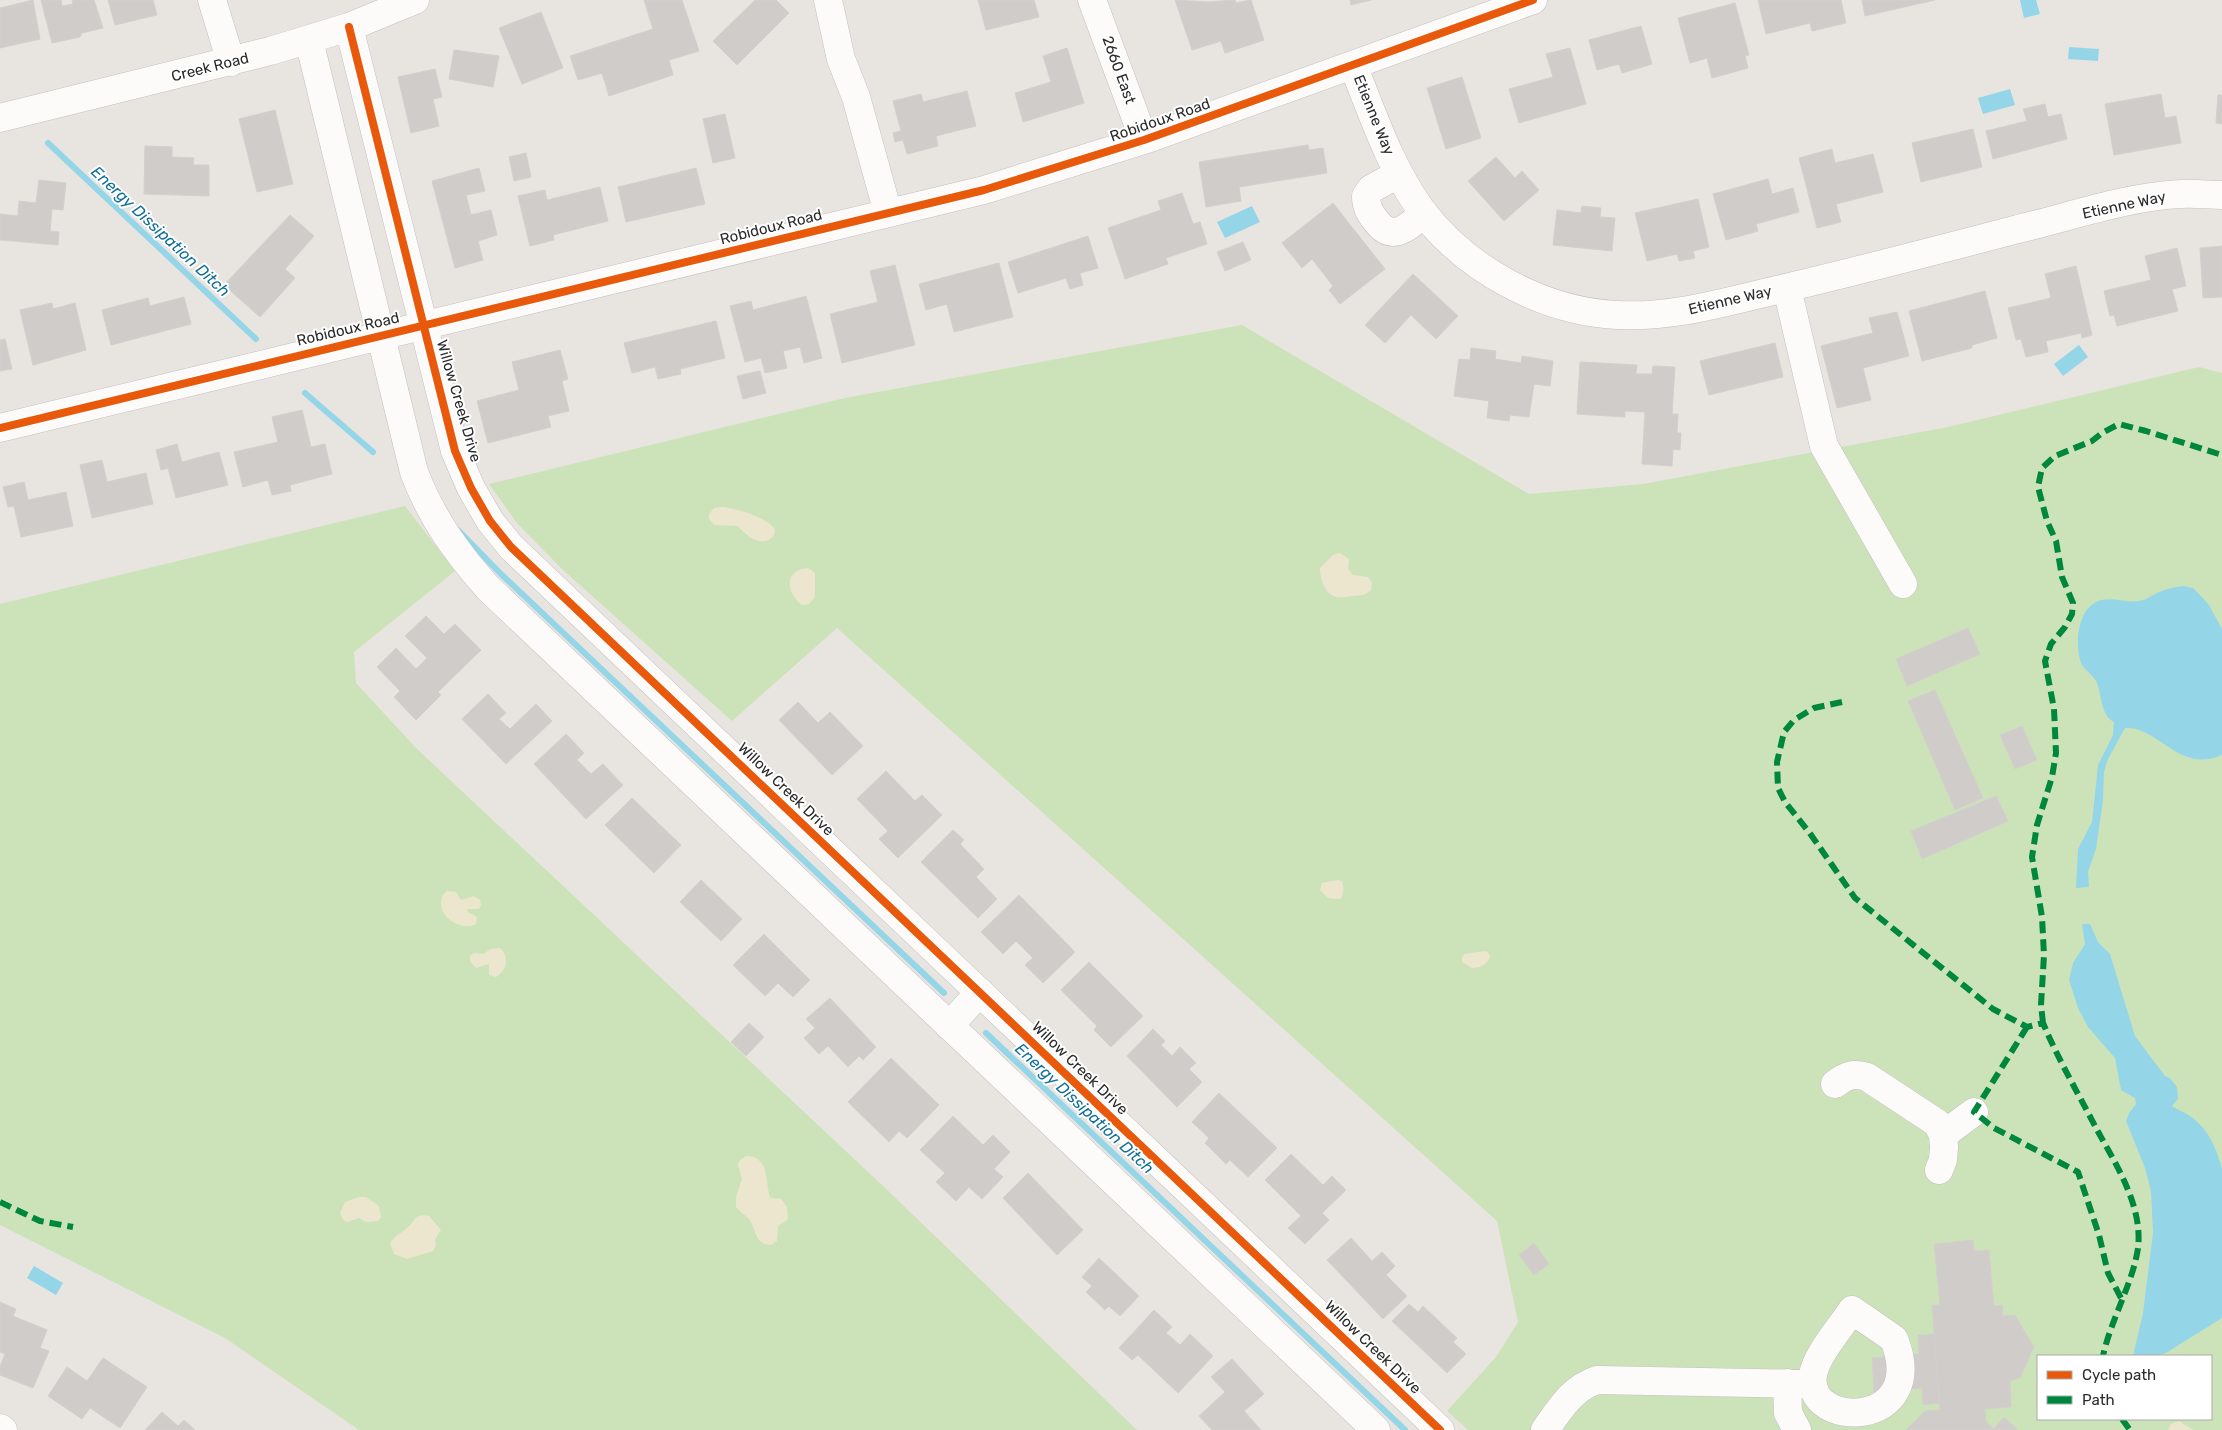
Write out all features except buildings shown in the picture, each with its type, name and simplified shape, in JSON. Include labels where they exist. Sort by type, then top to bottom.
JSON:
[{"type":"street","points":[[212,0],[231,62]]},
{"type":"street","name":"Creek Road","points":[[0,118],[231,62],[309,40],[349,27],[415,0]]},
{"type":"street","points":[[828,0],[841,59],[856,97],[888,213]]},
{"type":"street","name":"2660 East","points":[[1092,0],[1144,140]]},
{"type":"street","name":"Robidoux Road","points":[[0,428],[984,190],[1144,140],[1533,0]]},
{"type":"street","name":"Willow Creek Drive","points":[[349,27],[455,451],[471,488],[490,521],[510,547],[1440,1430]]},
{"type":"street","points":[[309,40],[414,472],[428,506],[459,556],[495,595],[1376,1430]]},
{"type":"street","name":"Etienne Way","points":[[1353,65],[1398,174],[1424,213],[1464,254],[1499,278],[1529,294],[1570,309],[1617,315],[1663,315],[1707,307],[1787,288],[2123,203],[2180,194],[2222,195]]},
{"type":"street","points":[[1398,174],[1371,189],[1366,196],[1370,213],[1382,229],[1390,232],[1407,227],[1424,213]]},
{"type":"street","points":[[1787,288],[1824,446],[1903,584]]},
{"type":"street","points":[[949,1026],[980,992]]},
{"type":"street","points":[[1836,1084],[1847,1075],[1856,1074],[1867,1077],[1937,1123],[1943,1135],[1943,1160],[1939,1170]]},
{"type":"street","points":[[1943,1135],[1974,1112]]},
{"type":"street","points":[[1546,1430],[1573,1393],[1583,1385],[1597,1380],[1799,1383],[1788,1413],[1797,1430]]},
{"type":"green space","points":[[1242,325],[1529,494],[1643,484],[1948,427],[2199,367],[2222,373],[2222,1430],[1468,1430],[1447,1411],[1496,1357],[1518,1322],[1497,1221],[837,628],[732,721],[562,569],[517,523],[489,484],[845,398]]},
{"type":"green space","points":[[405,506],[455,571],[354,652],[356,683],[416,748],[882,1185],[1137,1430],[359,1430],[225,1338],[0,1225],[0,604]]},
{"type":"sand","points":[[723,507],[744,512],[766,521],[775,530],[774,535],[769,540],[759,541],[751,538],[737,526],[714,525],[709,519],[709,514],[714,508]]},
{"type":"sand","points":[[1340,553],[1349,559],[1348,569],[1353,575],[1368,577],[1372,583],[1369,592],[1363,595],[1339,597],[1333,596],[1326,590],[1320,568],[1333,555]]},
{"type":"sand","points":[[808,568],[815,573],[815,597],[809,604],[802,605],[790,589],[790,583],[794,573]]},
{"type":"sand","points":[[1342,881],[1343,886],[1343,893],[1340,899],[1328,898],[1320,890],[1322,883]]},
{"type":"sand","points":[[447,891],[456,892],[461,900],[474,896],[480,900],[481,905],[479,909],[467,909],[468,912],[477,917],[476,924],[469,926],[461,925],[447,917],[441,904],[442,897]]},
{"type":"sand","points":[[500,948],[505,955],[506,963],[503,971],[496,977],[489,975],[489,964],[476,968],[470,961],[470,956],[474,953],[484,954],[490,949]]},
{"type":"sand","points":[[1486,951],[1490,955],[1489,958],[1481,966],[1472,968],[1462,962],[1464,954]]},
{"type":"sand","points":[[746,1156],[759,1160],[765,1171],[770,1198],[781,1199],[787,1207],[788,1219],[778,1226],[777,1241],[771,1245],[765,1244],[758,1239],[751,1222],[736,1207],[736,1197],[742,1179],[738,1165],[739,1161]]},
{"type":"sand","points":[[359,1197],[366,1197],[379,1206],[381,1217],[378,1221],[366,1222],[359,1218],[347,1222],[343,1220],[340,1213],[345,1202]]},
{"type":"sand","points":[[422,1215],[429,1216],[441,1230],[435,1239],[436,1246],[433,1251],[407,1259],[394,1254],[390,1243],[416,1218]]},
{"type":"sand","points":[[2179,1421],[2193,1430],[2168,1430],[2171,1424]]},
{"type":"water","points":[[2020,0],[2036,0],[2040,14],[2024,18]]},
{"type":"water","points":[[2069,47],[2099,49],[2098,61],[2068,59]]},
{"type":"water","points":[[2010,89],[2015,105],[1983,114],[1978,98]]},
{"type":"water","points":[[1252,206],[1260,222],[1225,238],[1217,222]]},
{"type":"water","points":[[2079,345],[2088,357],[2063,376],[2054,364]]},
{"type":"water","points":[[2183,586],[2193,588],[2200,595],[2209,605],[2222,629],[2222,755],[2207,759],[2193,759],[2170,748],[2148,734],[2137,729],[2125,728],[2107,761],[2104,772],[2103,800],[2096,849],[2088,872],[2089,887],[2076,888],[2078,849],[2092,822],[2098,765],[2113,735],[2114,722],[2106,714],[2096,681],[2081,663],[2078,636],[2083,617],[2093,604],[2101,600],[2139,601],[2163,590]]},
{"type":"water","points":[[2082,924],[2090,924],[2098,942],[2110,954],[2135,1036],[2165,1076],[2170,1078],[2177,1087],[2178,1099],[2172,1106],[2190,1116],[2207,1133],[2222,1169],[2222,1318],[2166,1353],[2159,1355],[2133,1355],[2143,1313],[2153,1233],[2151,1191],[2145,1168],[2126,1121],[2136,1104],[2135,1098],[2121,1090],[2115,1058],[2088,1027],[2078,1008],[2069,980],[2073,963],[2085,944]]},
{"type":"water","points":[[34,1266],[63,1283],[56,1295],[27,1278]]},
{"type":"waterway","name":"Energy Dissipation Ditch","points":[[48,143],[256,339]]},
{"type":"waterway","name":"Energy Dissipation Ditch","points":[[305,393],[373,452]]},
{"type":"waterway","name":"Energy Dissipation Ditch","points":[[458,530],[501,574],[944,993]]},
{"type":"waterway","name":"Energy Dissipation Ditch","points":[[986,1033],[1405,1430]]},
{"type":"marked path","points":[[2043,1023],[2041,1005],[2044,955],[2042,917],[2032,857],[2037,825],[2052,777],[2056,753],[2054,709],[2045,661],[2051,644],[2065,627],[2072,614],[2073,603],[2062,577],[2056,541],[2047,521],[2038,487],[2042,468],[2055,456],[2092,441],[2119,424],[2222,455]]},
{"type":"marked path","points":[[1842,702],[1814,708],[1794,720],[1784,732],[1777,762],[1778,788],[1785,802],[1809,832],[1855,898],[1993,1009],[2027,1027],[2043,1023],[2119,1170],[2132,1200],[2136,1216],[2138,1248],[2132,1274],[2111,1328],[2103,1355]]},
{"type":"marked path","points":[[2027,1027],[1974,1112],[1994,1128],[2078,1172],[2099,1235],[2108,1273],[2121,1298]]},
{"type":"marked path","points":[[0,1202],[40,1221],[73,1227]]},
{"type":"marked path","points":[[2123,1420],[2130,1430]]},
{"type":"cycle path","points":[[0,428],[984,190],[1144,140],[1533,0]]},
{"type":"cycle path","points":[[349,27],[455,451],[471,488],[490,521],[511,547],[1440,1430]]}]
